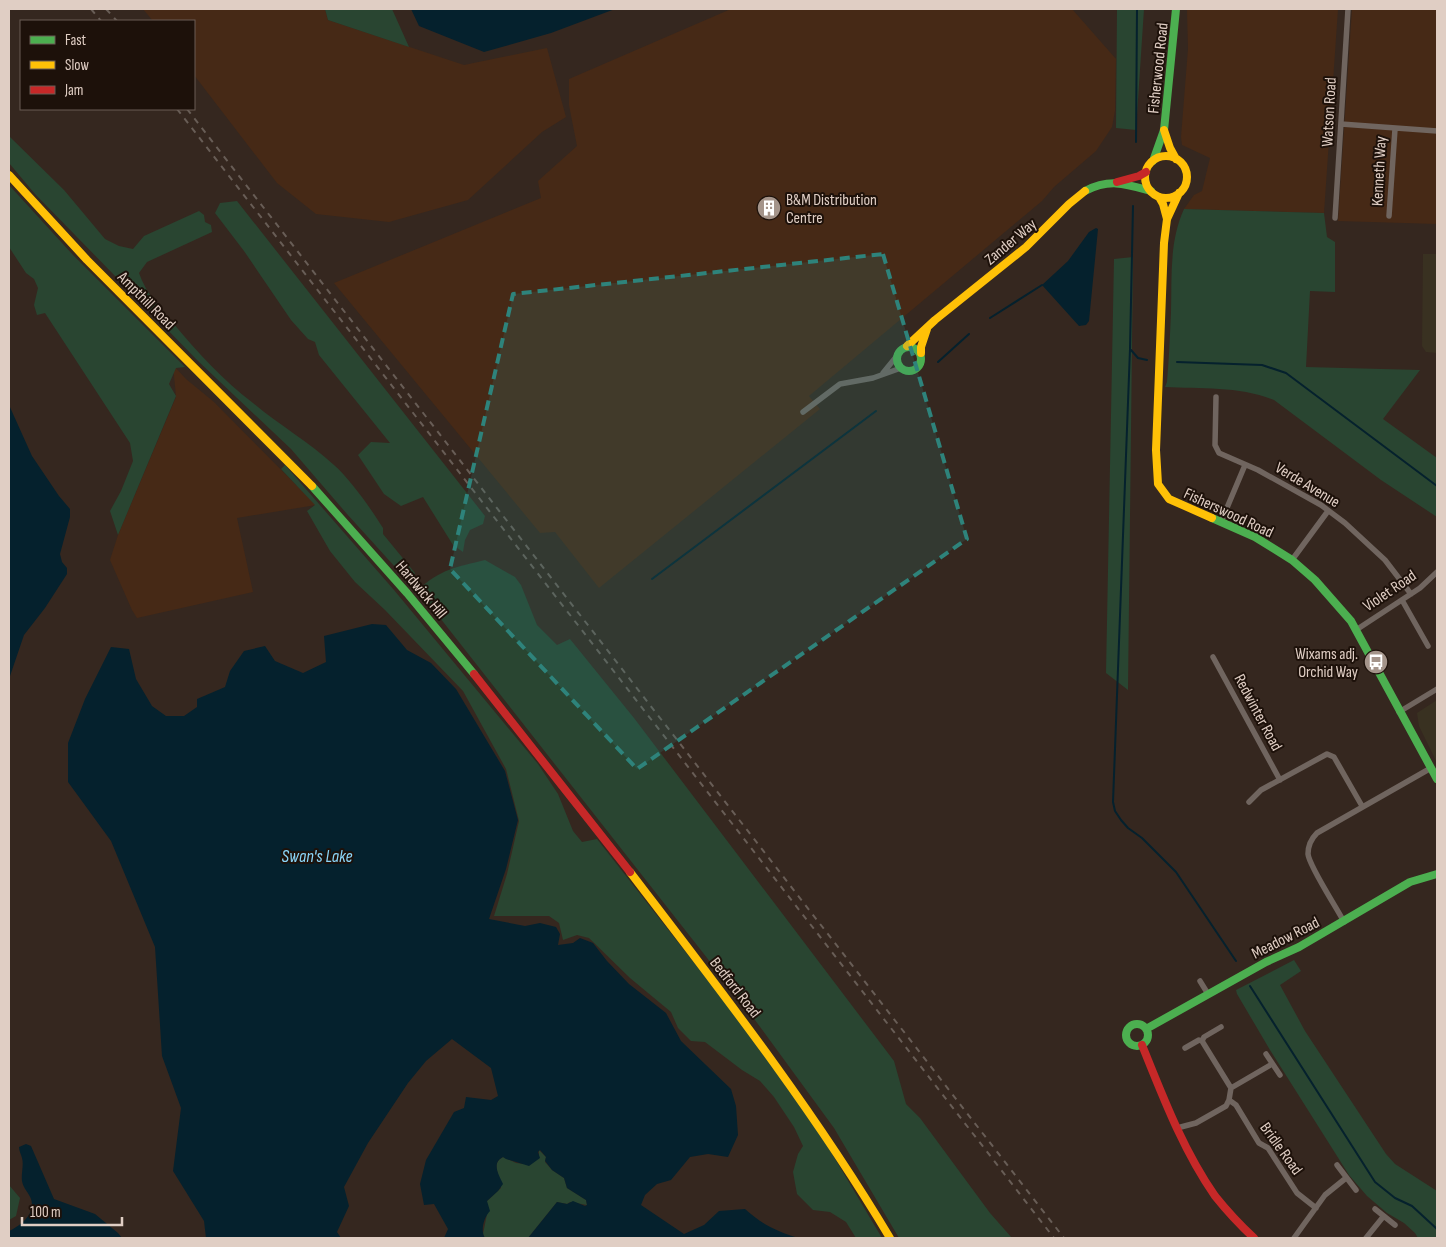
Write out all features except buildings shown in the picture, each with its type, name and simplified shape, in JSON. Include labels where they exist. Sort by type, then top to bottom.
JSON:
[{"type":"street","name":"Fisherwood Road","points":[[1153,162],[1164,130],[1176,9]]},
{"type":"street","name":"Watson Road","points":[[1335,218],[1348,9]]},
{"type":"street","name":"Kenneth Way","points":[[1341,124],[1437,131]]},
{"type":"street","name":"Kenneth Way","points":[[1390,216],[1395,129]]},
{"type":"street","name":"Fisherwood Road","points":[[1164,130],[1176,159]]},
{"type":"street","points":[[1164,157],[1176,159],[1181,163],[1186,173],[1186,184],[1179,193],[1167,220],[1164,204],[1150,191],[1146,184],[1146,172],[1153,162],[1164,157]]},
{"type":"street","name":"Zander Way","points":[[1116,183],[1146,172]]},
{"type":"street","name":"Ampthill Road","points":[[9,175],[67,239],[269,442]]},
{"type":"street","name":"Zander Way","points":[[907,346],[935,320],[1038,237],[1073,200],[1088,190],[1105,183],[1116,183],[1150,191]]},
{"type":"street","points":[[1158,197],[1169,198],[1179,193]]},
{"type":"street","name":"Fisherswood Road","points":[[1167,220],[1164,243],[1156,450],[1158,484],[1169,499],[1255,537],[1292,560],[1315,580],[1351,621],[1437,780]]},
{"type":"street","points":[[896,357],[901,368],[908,371],[916,368],[921,362],[921,353],[927,329]]},
{"type":"street","points":[[881,375],[900,350],[907,346],[911,346],[921,353]]},
{"type":"street","points":[[803,412],[840,384],[873,378],[901,368]]},
{"type":"street","name":"Verde Avenue","points":[[1216,397],[1215,445],[1217,450],[1225,457],[1245,465],[1311,499],[1328,511],[1366,541],[1385,560],[1411,594]]},
{"type":"street","name":"Hardwick Hill","points":[[269,442],[384,565],[464,661],[544,763]]},
{"type":"street","points":[[1221,522],[1245,465]]},
{"type":"street","points":[[1292,560],[1328,511]]},
{"type":"street","name":"Violet Road","points":[[1356,630],[1420,588],[1437,573]]},
{"type":"street","points":[[1402,600],[1428,646]]},
{"type":"street","name":"Redwinter Road","points":[[1213,657],[1280,780]]},
{"type":"street","points":[[1399,712],[1437,689]]},
{"type":"street","points":[[1249,802],[1261,790],[1327,754],[1334,757],[1361,807]]},
{"type":"street","name":"Bedford Road","points":[[544,763],[773,1058],[848,1168],[890,1238]]},
{"type":"street","points":[[1342,918],[1310,861],[1308,850],[1312,838],[1317,833],[1361,807],[1431,768]]},
{"type":"street","name":"Meadow Road","points":[[1146,1029],[1342,918],[1396,892],[1403,886],[1420,878],[1437,874]]},
{"type":"street","points":[[1200,981],[1208,994]]},
{"type":"street","points":[[1141,1024],[1146,1029],[1148,1036],[1142,1045],[1130,1044],[1126,1038],[1126,1032],[1130,1026],[1141,1024]]},
{"type":"street","points":[[1185,1048],[1199,1040],[1202,1041],[1222,1027]]},
{"type":"street","points":[[1177,1128],[1196,1124],[1226,1106],[1229,1100],[1231,1088],[1202,1041]]},
{"type":"street","points":[[1142,1045],[1196,1168],[1231,1214],[1254,1238]]},
{"type":"street","points":[[1266,1054],[1280,1074]]},
{"type":"street","points":[[1231,1088],[1272,1064]]},
{"type":"street","name":"Bridle Road","points":[[1229,1100],[1236,1105],[1259,1143],[1268,1148],[1297,1192],[1316,1208]]},
{"type":"street","points":[[1337,1165],[1356,1190]]},
{"type":"street","points":[[1294,1238],[1326,1195],[1346,1178]]},
{"type":"street","points":[[1375,1209],[1395,1225]]},
{"type":"street","points":[[1366,1238],[1383,1217]]},
{"type":"highlighted area","points":[[883,254],[967,539],[637,769],[450,569],[513,294]]},
{"type":"shaded area","points":[[143,9],[325,9],[328,20],[464,65],[547,48],[566,117],[542,132],[468,200],[389,222],[316,214],[277,183],[195,76],[195,20],[152,20]]},
{"type":"shaded area","points":[[731,9],[1072,9],[1116,59],[1115,111],[1112,127],[1096,151],[1054,187],[1042,201],[809,396],[820,409],[599,588],[555,532],[540,533],[334,283],[541,198],[538,181],[577,146],[569,105],[569,79]]},
{"type":"shaded area","points":[[1187,9],[1338,9],[1324,213],[1184,209],[1194,195],[1202,191],[1210,158],[1182,145],[1188,49]]},
{"type":"shaded area","points":[[1352,9],[1437,9],[1437,224],[1338,221]]},
{"type":"shaded area","points":[[1423,254],[1437,254],[1437,353],[1426,352],[1422,346]]},
{"type":"shaded area","points":[[173,365],[186,379],[214,402],[316,505],[237,518],[253,592],[137,618],[110,560],[118,535],[176,397]]},
{"type":"shaded area","points":[[1437,700],[1437,763],[1419,726],[1417,713]]},
{"type":"green space","points":[[325,9],[392,9],[409,47],[328,20]]},
{"type":"green space","points":[[1117,9],[1144,9],[1136,130],[1116,128]]},
{"type":"green space","points":[[9,136],[64,190],[105,239],[119,246],[133,249],[144,236],[199,211],[204,215],[205,222],[211,225],[212,232],[147,262],[139,273],[145,287],[153,300],[191,344],[221,375],[263,411],[324,457],[347,478],[378,520],[383,528],[383,534],[415,573],[414,581],[396,568],[291,449],[198,361],[35,194],[9,163]]},
{"type":"green space","points":[[9,185],[73,255],[185,367],[176,368],[169,384],[176,396],[118,535],[110,511],[121,491],[133,461],[130,443],[45,313],[37,315],[34,305],[38,288],[34,279],[26,273],[9,247]]},
{"type":"green space","points":[[237,201],[485,516],[483,524],[470,530],[465,540],[463,552],[453,545],[423,497],[401,506],[384,494],[358,455],[371,442],[390,443],[319,355],[315,342],[308,339],[291,320],[244,251],[215,213],[220,203]]},
{"type":"green space","points":[[1184,209],[1324,213],[1327,237],[1335,242],[1335,292],[1310,291],[1306,367],[1420,370],[1383,419],[1437,458],[1437,517],[1381,480],[1274,400],[1234,390],[1165,387],[1169,355],[1174,247],[1179,221]]},
{"type":"green space","points":[[1133,257],[1128,690],[1106,673],[1114,259]]},
{"type":"green space","points":[[285,465],[394,590],[538,764],[558,794],[573,831],[582,842],[597,839],[765,1053],[821,1135],[882,1238],[856,1238],[846,1222],[830,1212],[813,1210],[797,1194],[793,1172],[798,1154],[803,1146],[794,1127],[774,1097],[760,1081],[705,1042],[691,1041],[678,1028],[671,1012],[630,978],[589,938],[577,935],[563,940],[559,923],[549,916],[494,916],[507,874],[519,821],[506,769],[463,691],[385,610],[355,582],[330,551],[307,511],[315,505],[281,469]]},
{"type":"green space","points":[[485,560],[515,577],[521,585],[537,625],[557,645],[570,639],[634,718],[894,1061],[906,1104],[920,1118],[990,1213],[1012,1238],[899,1238],[834,1128],[744,1005],[418,590],[441,573]]},
{"type":"green space","points":[[1294,960],[1301,971],[1280,985],[1305,1031],[1386,1154],[1395,1164],[1437,1191],[1437,1238],[1418,1238],[1404,1223],[1387,1213],[1367,1196],[1349,1175],[1237,994],[1236,990]]},
{"type":"green space","points":[[539,1150],[546,1157],[545,1162],[552,1170],[564,1178],[567,1188],[586,1200],[587,1205],[557,1202],[528,1238],[485,1238],[483,1234],[487,1214],[487,1201],[501,1188],[497,1163],[503,1157],[516,1163],[524,1164],[539,1155]]},
{"type":"green space","points":[[9,1185],[20,1198],[16,1216],[9,1220]]},
{"type":"water","points":[[411,9],[615,9],[551,33],[484,52],[419,26]]},
{"type":"water","points":[[1096,228],[1098,229],[1089,321],[1086,325],[1079,326],[1042,285],[1068,261],[1089,232]]},
{"type":"water","points":[[9,405],[32,456],[70,509],[70,517],[60,554],[62,562],[67,568],[67,574],[45,608],[24,635],[9,679]]},
{"type":"water","name":"Swan's Lake","points":[[372,624],[386,625],[407,650],[431,663],[456,689],[505,771],[518,820],[506,869],[489,919],[525,926],[540,923],[556,927],[560,934],[558,945],[573,943],[580,938],[593,943],[629,984],[666,1013],[681,1041],[731,1089],[736,1106],[738,1135],[728,1157],[708,1154],[690,1157],[671,1180],[657,1184],[645,1195],[641,1205],[684,1234],[704,1225],[719,1211],[745,1209],[770,1227],[799,1238],[528,1238],[557,1202],[567,1204],[573,1201],[585,1206],[587,1205],[586,1200],[567,1188],[564,1178],[552,1170],[545,1161],[546,1157],[540,1150],[538,1152],[540,1158],[529,1166],[503,1157],[497,1162],[498,1173],[503,1184],[487,1201],[490,1211],[483,1224],[485,1238],[444,1238],[448,1229],[434,1204],[424,1205],[420,1184],[426,1160],[454,1112],[464,1108],[466,1097],[491,1100],[498,1096],[491,1068],[452,1039],[426,1061],[408,1083],[368,1143],[344,1187],[349,1206],[337,1232],[341,1238],[206,1238],[204,1221],[173,1171],[181,1108],[162,1056],[155,947],[111,841],[68,782],[68,743],[85,699],[111,647],[129,649],[136,679],[152,706],[166,716],[184,716],[197,707],[197,699],[225,687],[230,671],[244,651],[265,646],[275,661],[303,673],[326,662],[324,636]]},
{"type":"water","points":[[26,1144],[31,1146],[54,1199],[95,1214],[122,1238],[9,1238],[9,1231],[22,1223],[31,1210],[31,1199],[22,1181],[23,1161],[19,1148]]},
{"type":"waterway","points":[[1136,142],[1137,9]]},
{"type":"waterway","points":[[1133,206],[1130,349],[1113,802],[1115,811],[1128,828],[1142,838],[1176,872],[1236,961]]},
{"type":"waterway","points":[[990,318],[1042,285]]},
{"type":"waterway","points":[[938,362],[969,334]]},
{"type":"waterway","points":[[1131,350],[1138,358],[1147,360]]},
{"type":"waterway","points":[[1177,362],[1262,365],[1286,373],[1437,486]]},
{"type":"waterway","points":[[652,579],[876,411]]},
{"type":"waterway","points":[[1250,986],[1375,1182],[1395,1198],[1412,1206],[1437,1229]]},
{"type":"railway","points":[[91,9],[100,20]]},
{"type":"railway","points":[[106,9],[116,20]]},
{"type":"railway","points":[[178,110],[1054,1238]]},
{"type":"railway","points":[[188,110],[1064,1238]]},
{"type":"traffic: fast","points":[[1153,161],[1164,130],[1176,9]]},
{"type":"traffic: fast","points":[[1085,191],[1110,183],[1126,184],[1151,191]]},
{"type":"traffic: fast","points":[[909,347],[918,350],[921,359],[918,368],[909,371],[900,368],[897,359],[900,350],[909,347]]},
{"type":"traffic: fast","points":[[312,486],[407,593],[474,674]]},
{"type":"traffic: fast","points":[[1212,518],[1255,537],[1292,560],[1315,580],[1351,621],[1437,779]]},
{"type":"traffic: fast","points":[[1146,1029],[1266,962],[1299,947],[1410,882],[1437,874]]},
{"type":"traffic: fast","points":[[1137,1024],[1145,1027],[1148,1035],[1145,1043],[1137,1046],[1129,1043],[1126,1035],[1129,1027],[1137,1024]]},
{"type":"traffic: slow","points":[[1164,130],[1176,159]]},
{"type":"traffic: slow","points":[[1166,156],[1181,162],[1187,177],[1181,192],[1166,198],[1151,192],[1145,177],[1151,162],[1166,156]]},
{"type":"traffic: slow","points":[[9,175],[87,260],[312,486]]},
{"type":"traffic: slow","points":[[907,346],[935,320],[1026,247],[1069,204],[1085,191]]},
{"type":"traffic: slow","points":[[1179,193],[1167,219],[1164,243],[1156,450],[1158,484],[1169,499],[1212,518]]},
{"type":"traffic: slow","points":[[1159,197],[1167,219]]},
{"type":"traffic: slow","points":[[921,353],[927,329]]},
{"type":"traffic: slow","points":[[630,872],[732,1006],[798,1097],[830,1143],[890,1238]]},
{"type":"traffic: jam","points":[[1117,182],[1146,172]]},
{"type":"traffic: jam","points":[[474,674],[630,872]]},
{"type":"traffic: jam","points":[[1142,1045],[1174,1123],[1193,1160],[1215,1196],[1254,1238]]},
{"type":"place","name":"B&M Distribution Centre","points":[[769,208]]},
{"type":"place","name":"Wixams adj. Orchid Way","points":[[1376,662]]}]
